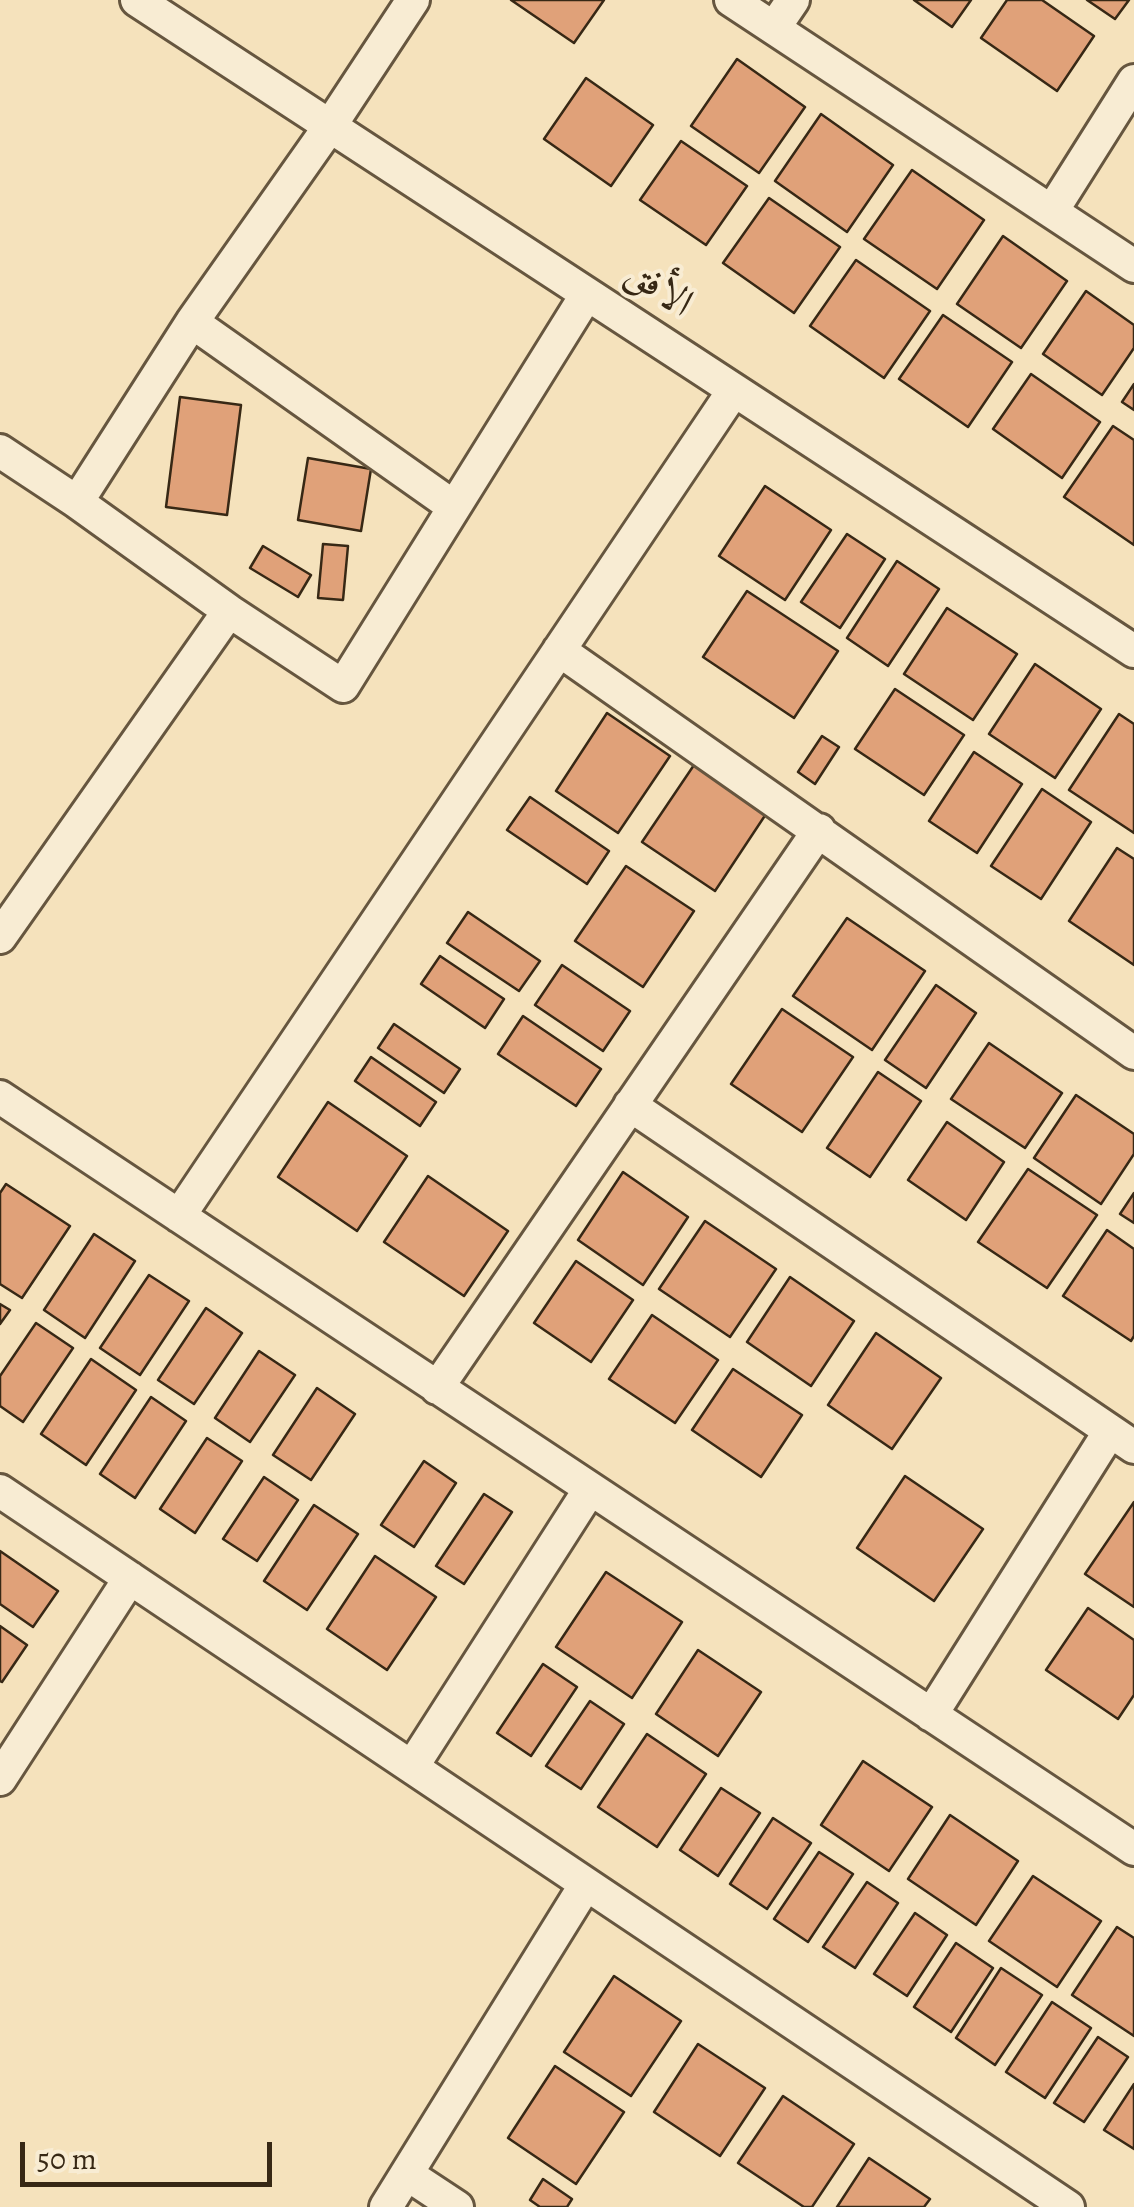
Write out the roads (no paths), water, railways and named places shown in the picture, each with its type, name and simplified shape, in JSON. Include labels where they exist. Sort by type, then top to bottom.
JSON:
[{"type":"street","name":"الأفق","points":[[136,0],[1134,652]]},
{"type":"street","points":[[76,502],[192,322],[414,0]]},
{"type":"street","points":[[731,0],[1134,266]]},
{"type":"street","points":[[774,28],[793,0]]},
{"type":"street","points":[[1052,211],[1134,81]]},
{"type":"street","points":[[0,452],[343,686],[587,294]]},
{"type":"street","points":[[192,322],[454,507]]},
{"type":"street","points":[[178,1216],[734,390]]},
{"type":"street","points":[[0,937],[229,611]]},
{"type":"street","points":[[558,650],[1134,1053]]},
{"type":"street","points":[[438,1388],[819,830]]},
{"type":"street","points":[[0,1098],[1134,1849]]},
{"type":"street","points":[[630,1105],[1122,1439],[931,1715]]},
{"type":"street","points":[[412,1767],[590,1488]]},
{"type":"street","points":[[0,1491],[1068,2207]]},
{"type":"street","points":[[0,1779],[130,1578]]},
{"type":"street","points":[[386,2207],[586,1884]]},
{"type":"street","points":[[407,2174],[457,2207]]}]
